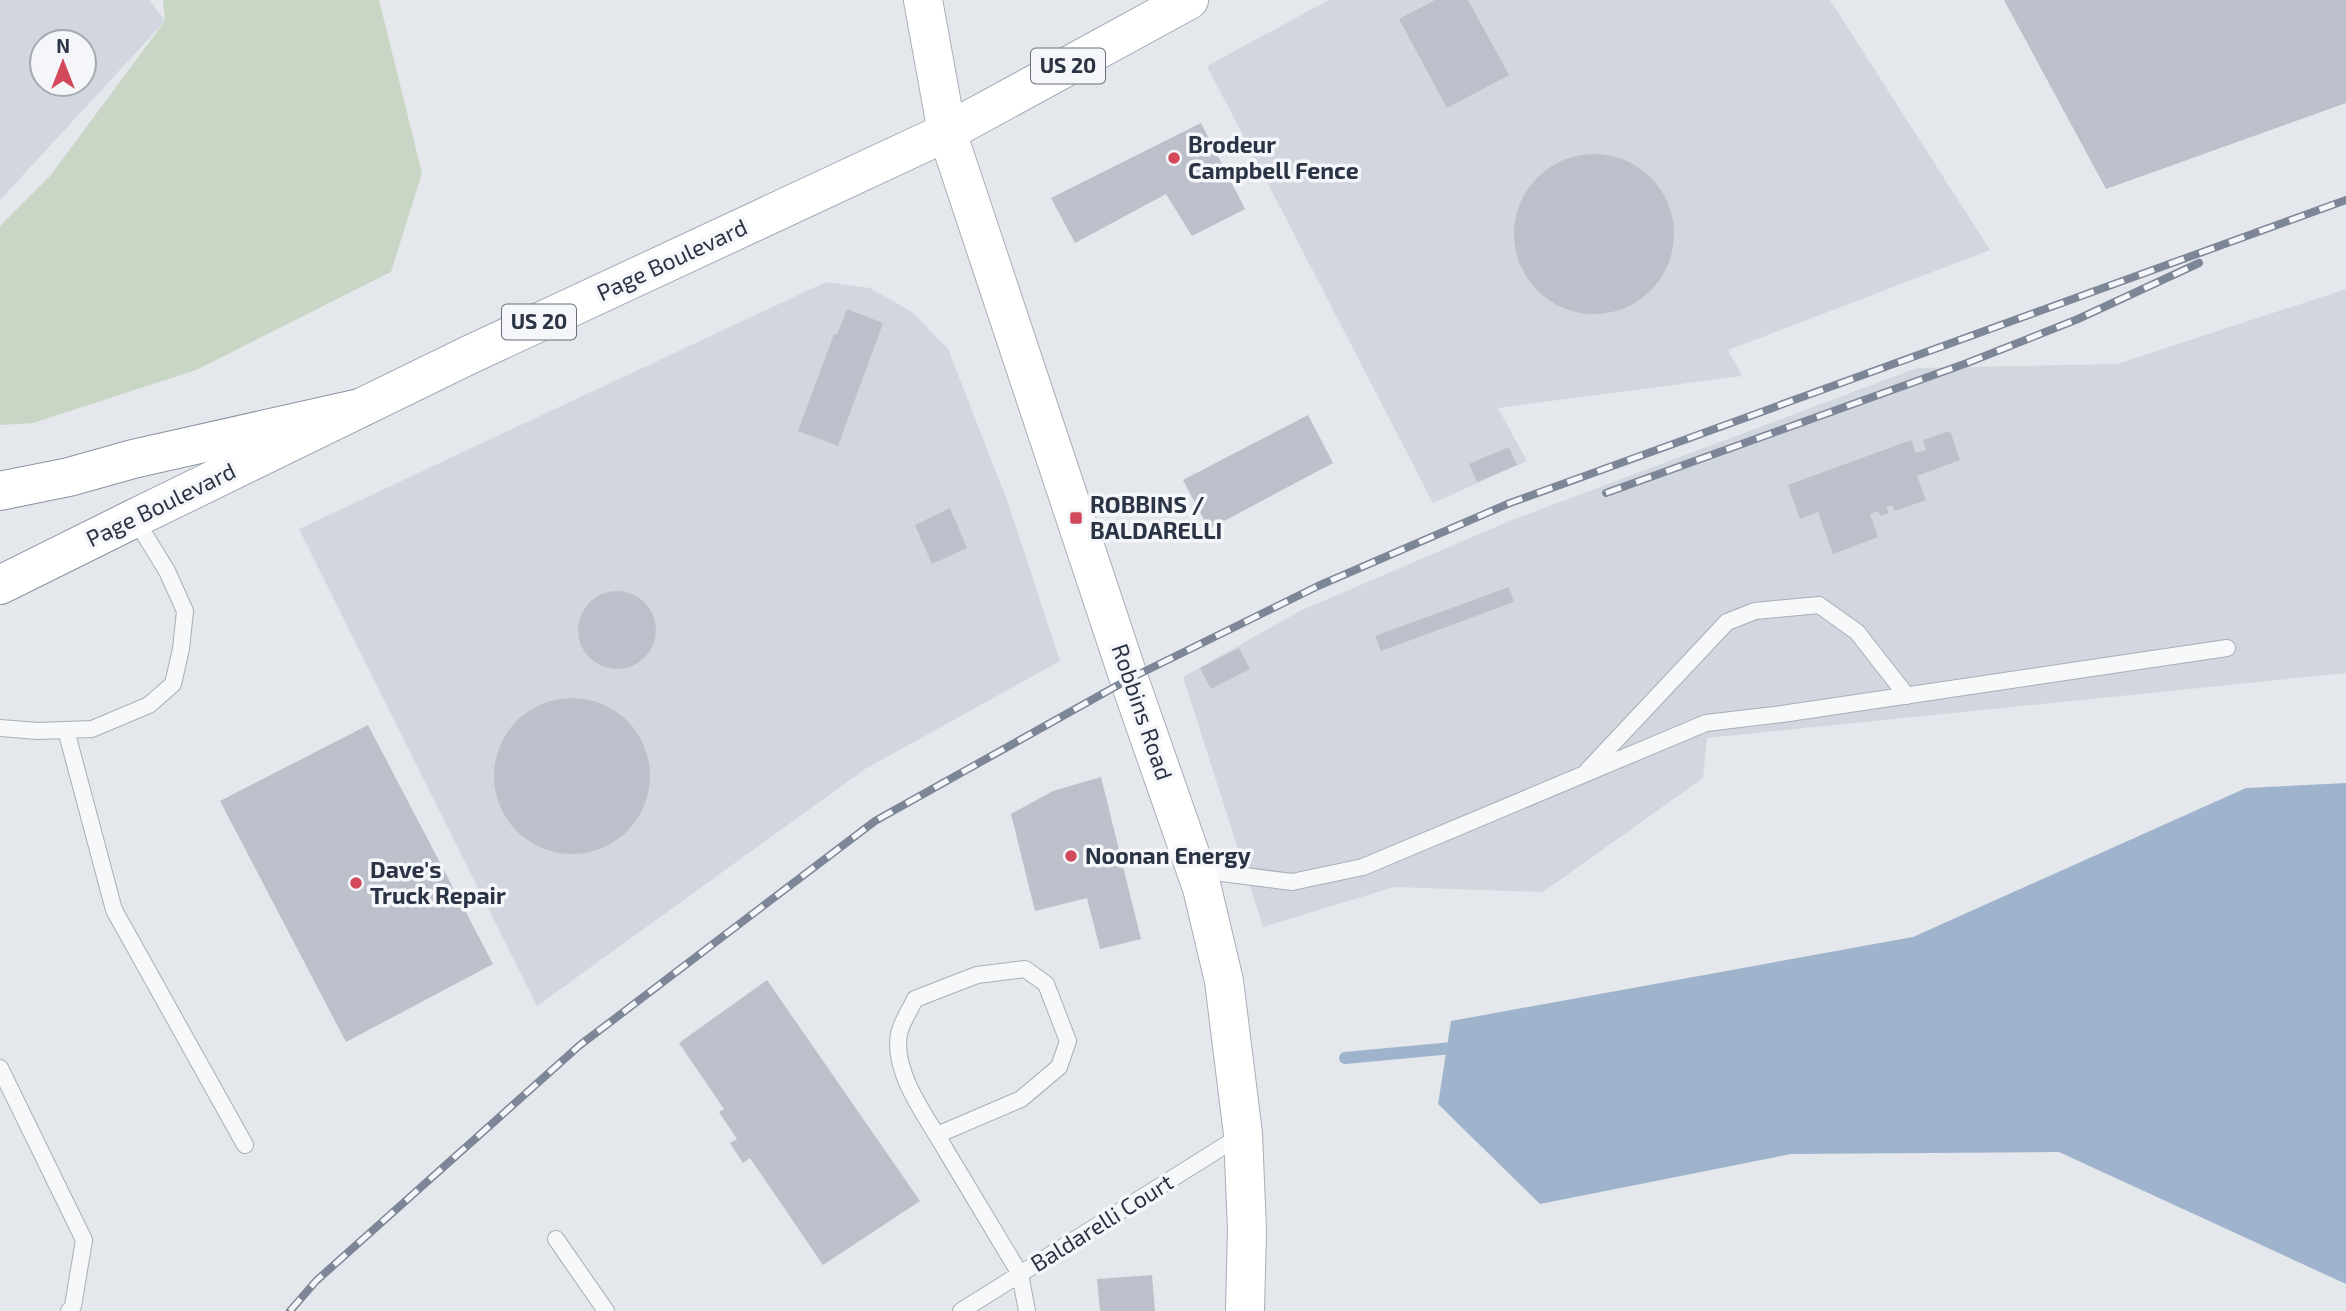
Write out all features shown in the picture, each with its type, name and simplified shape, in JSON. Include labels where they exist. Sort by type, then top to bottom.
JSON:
[{"type":"main road","name":"Robbins Road","points":[[923,0],[947,132],[1121,654],[1196,869],[1224,981],[1243,1134],[1247,1230],[1245,1311]]},
{"type":"main road","name":"Page Boulevard","points":[[0,585],[360,408],[947,132],[1169,5]]},
{"type":"main road","points":[[0,491],[360,408]]},
{"type":"lane","points":[[0,728],[92,729],[149,705],[173,684],[181,649],[185,611],[167,571],[135,518]]},
{"type":"lane","points":[[1584,774],[1727,622],[1755,611],[1819,605],[1857,632],[1907,696]]},
{"type":"lane","points":[[1196,869],[1292,882],[1363,867],[1706,723],[2227,648]]},
{"type":"lane","points":[[66,730],[114,910],[245,1145]]},
{"type":"lane","points":[[937,1135],[1021,1099],[1059,1067],[1068,1041],[1046,984],[1025,969],[977,975],[915,999],[899,1034],[900,1070],[937,1135],[1020,1274],[1027,1311]]},
{"type":"lane","points":[[0,1068],[85,1240],[73,1306],[69,1311]]},
{"type":"lane","name":"Baldarelli Court","points":[[961,1311],[1243,1134]]},
{"type":"lane","points":[[556,1239],[606,1311]]},
{"type":"shaded area","points":[[0,0],[150,0],[165,21],[98,94],[98,28],[28,28],[28,98],[94,98],[0,200]]},
{"type":"shaded area","points":[[1329,0],[1830,0],[1990,250],[1728,350],[1742,376],[1498,408],[1527,461],[1433,503],[1207,66]]},
{"type":"shaded area","points":[[826,282],[870,288],[912,312],[948,349],[1008,503],[1060,661],[865,769],[537,1006],[299,529]]},
{"type":"shaded area","points":[[2346,289],[2346,673],[1707,738],[1703,778],[1543,892],[1394,887],[1263,927],[1183,677],[1300,611],[1512,520],[1917,368],[2117,364]]},
{"type":"green space","points":[[163,0],[379,0],[422,173],[391,272],[196,370],[33,423],[0,425],[0,226],[50,176],[165,21]]},
{"type":"water","points":[[2346,783],[2346,1284],[2059,1152],[1791,1154],[1540,1204],[1438,1104],[1451,1021],[1913,937],[2246,788]]},
{"type":"building","points":[[1435,0],[1468,0],[1509,75],[1447,108],[1399,19]]},
{"type":"building","points":[[2004,0],[2346,0],[2346,103],[2106,189]]},
{"type":"building","name":"Brodeur Campbell Fence","points":[[1201,123],[1245,209],[1192,236],[1166,194],[1075,243],[1051,198]]},
{"type":"building","points":[[1594,154],[1625,160],[1651,177],[1668,203],[1674,234],[1668,265],[1651,291],[1625,308],[1594,314],[1563,308],[1537,291],[1520,265],[1514,234],[1520,203],[1537,177],[1563,160]]},
{"type":"building","points":[[847,309],[883,323],[838,446],[798,431],[834,334],[837,335]]},
{"type":"building","points":[[1308,415],[1333,463],[1209,529],[1183,480]]},
{"type":"building","points":[[1950,431],[1960,460],[1917,476],[1926,500],[1895,511],[1892,505],[1886,507],[1889,513],[1880,516],[1878,511],[1870,514],[1878,537],[1833,554],[1818,512],[1800,519],[1788,485],[1911,440],[1916,453],[1926,450],[1923,440]]},
{"type":"building","points":[[1509,447],[1517,465],[1477,482],[1469,464]]},
{"type":"building","points":[[950,508],[967,548],[932,564],[915,525]]},
{"type":"building","points":[[1509,587],[1514,602],[1381,651],[1375,636]]},
{"type":"building","points":[[617,591],[632,594],[645,602],[653,615],[656,630],[653,645],[645,658],[632,666],[617,669],[602,666],[589,658],[581,645],[578,630],[581,615],[589,602],[602,594]]},
{"type":"building","points":[[1239,648],[1250,669],[1211,689],[1200,668]]},
{"type":"building","points":[[572,698],[602,704],[627,721],[644,746],[650,776],[644,806],[627,831],[602,848],[572,854],[542,848],[517,831],[500,806],[494,776],[500,746],[517,721],[542,704]]},
{"type":"building","name":"Dave's Truck Repair","points":[[368,725],[493,964],[346,1042],[220,801]]},
{"type":"building","name":"Noonan Energy","points":[[1101,777],[1141,939],[1100,949],[1087,898],[1035,911],[1011,814],[1053,791]]},
{"type":"building","points":[[767,980],[920,1201],[823,1265],[750,1158],[743,1163],[730,1143],[737,1139],[719,1112],[724,1109],[679,1043]]},
{"type":"building","points":[[1152,1275],[1155,1311],[1100,1311],[1097,1279]]},
{"type":"waterway","points":[[1345,1058],[1463,1047]]},
{"type":"railway","points":[[290,1311],[316,1281],[580,1045],[875,821],[1129,679],[1318,586],[1510,503],[2346,200]]},
{"type":"railway","points":[[1606,493],[1967,363],[2078,319],[2199,263]]},
{"type":"place","name":"Brodeur Campbell Fence","points":[[1174,158]]},
{"type":"place","name":"ROBBINS / BALDARELLI","points":[[1076,518]]},
{"type":"place","name":"Noonan Energy","points":[[1071,856]]},
{"type":"place","name":"Dave's Truck Repair","points":[[356,883]]}]
